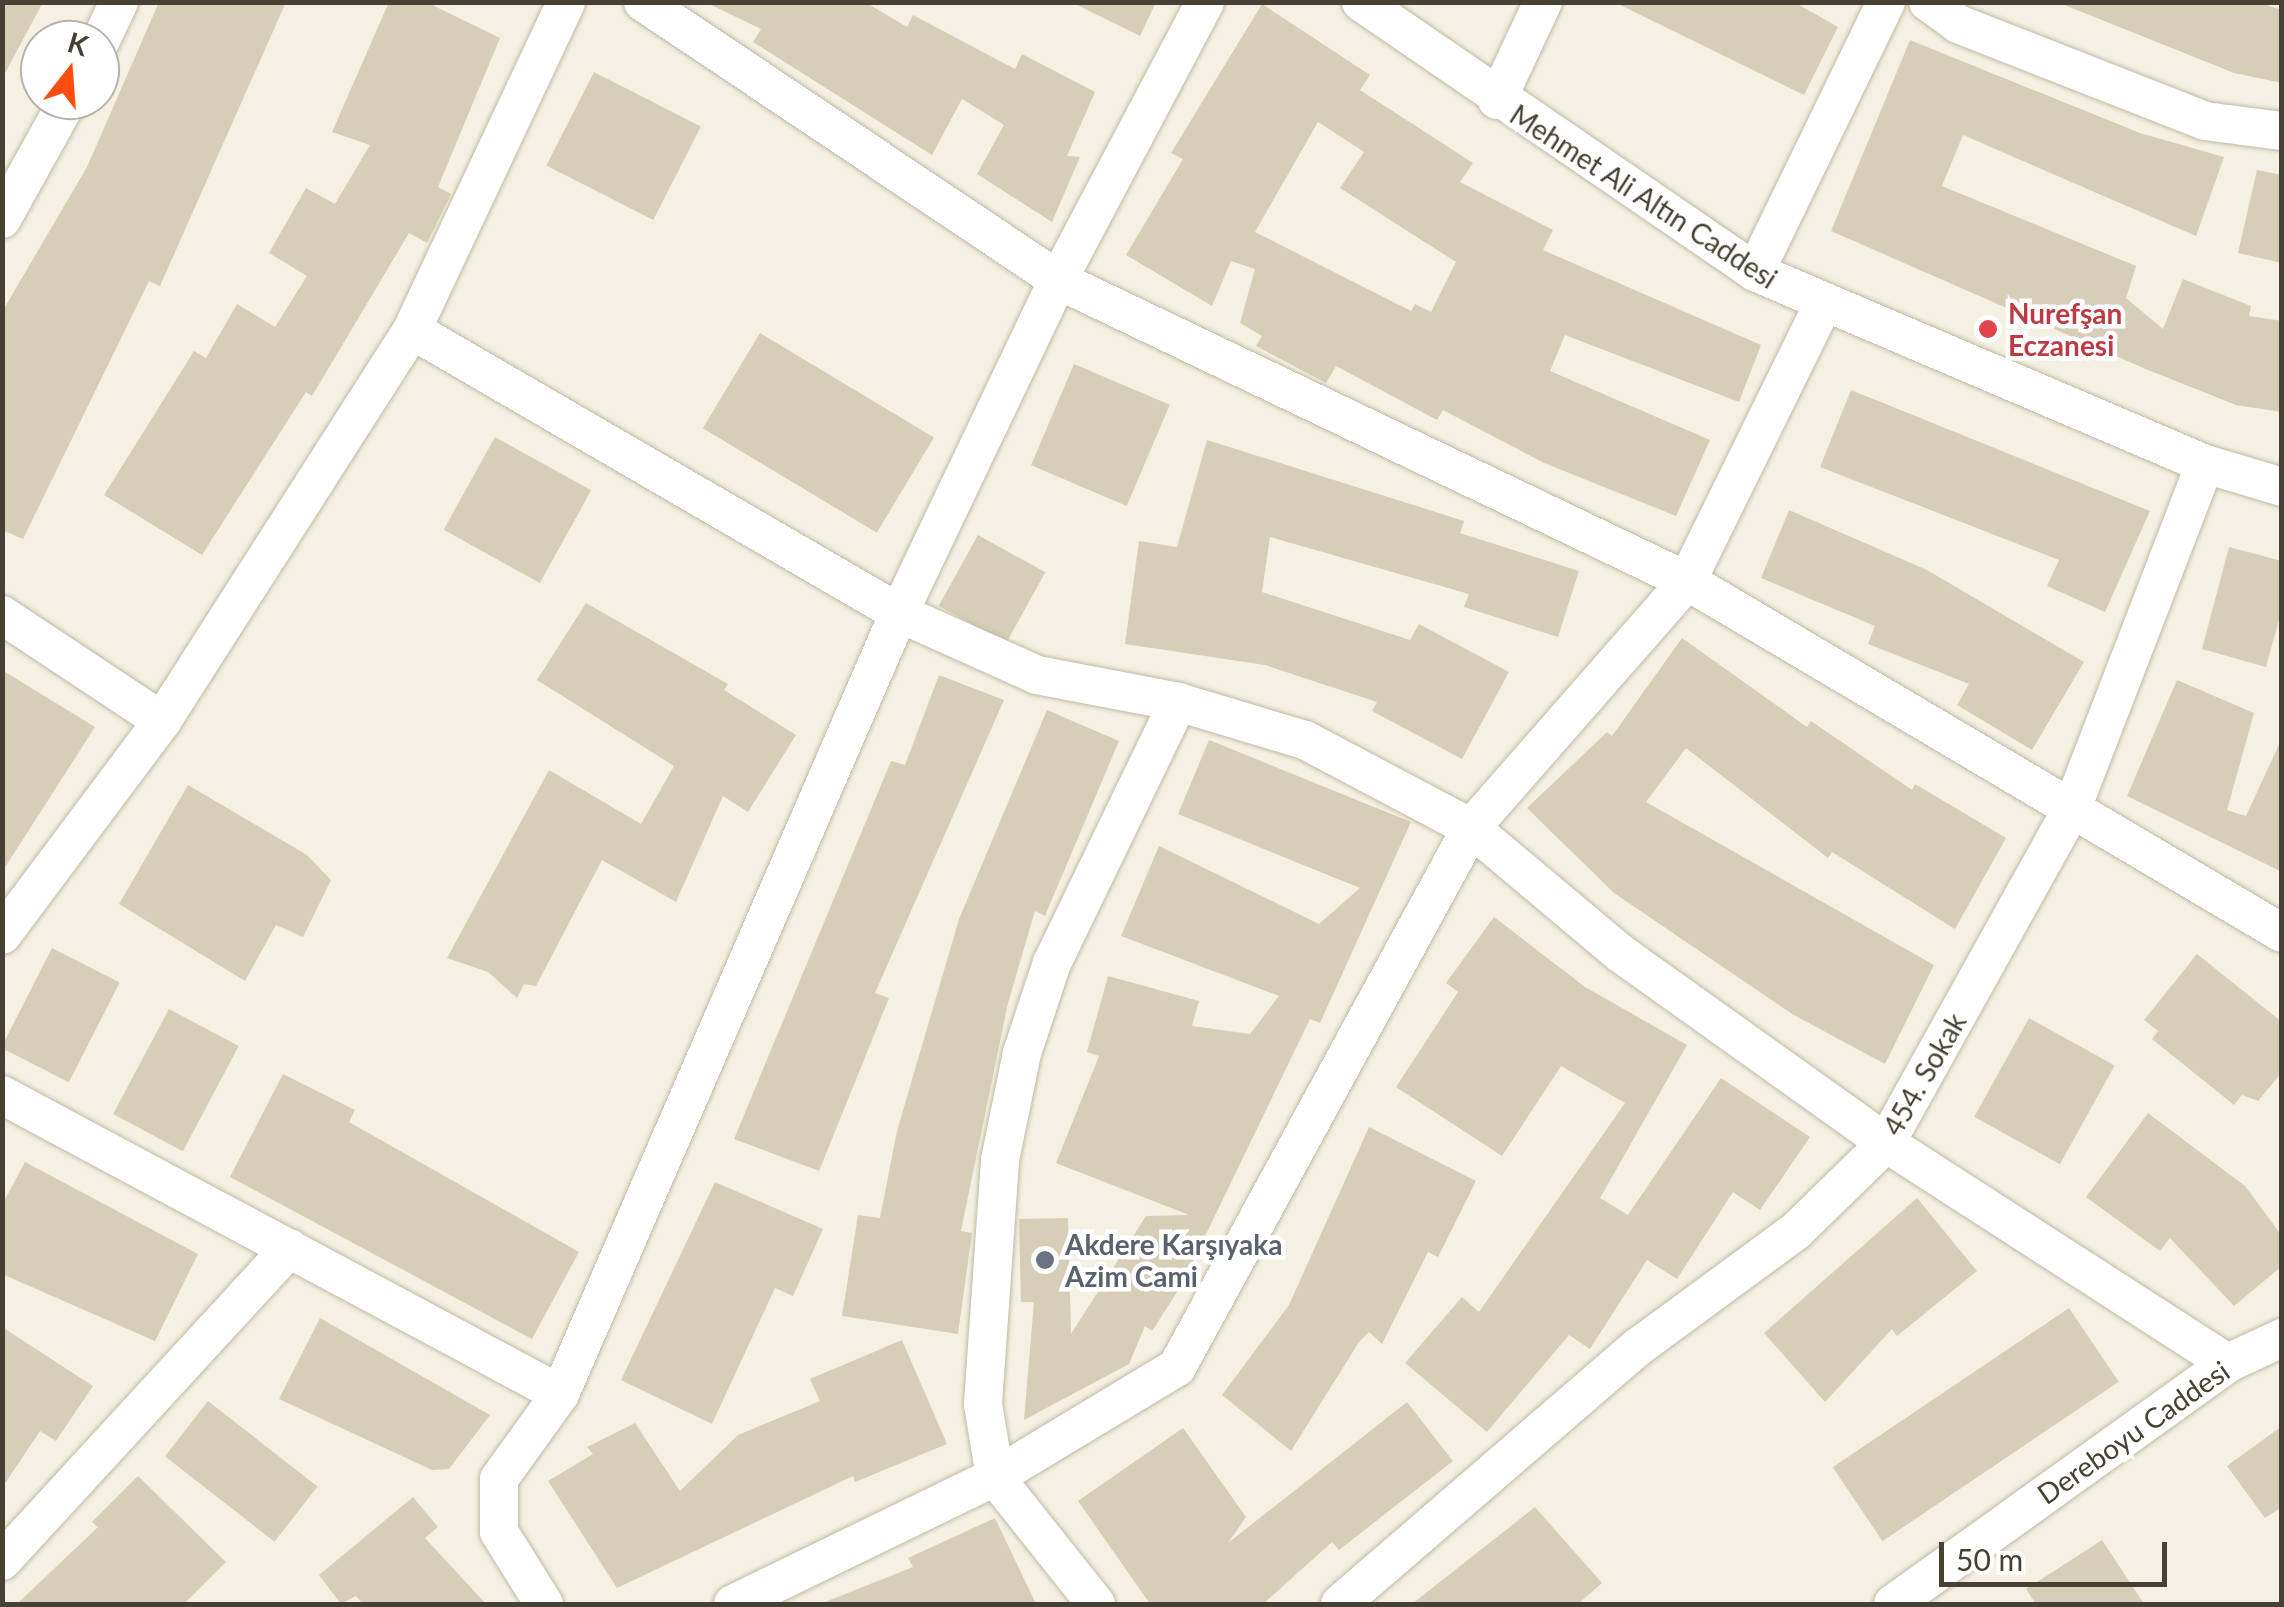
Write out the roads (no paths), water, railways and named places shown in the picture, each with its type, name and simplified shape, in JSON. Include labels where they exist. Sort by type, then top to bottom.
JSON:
[{"type":"street","points":[[2,935],[162,720],[412,330],[566,2]]},
{"type":"street","points":[[643,2],[1058,280],[1687,580],[2282,933]]},
{"type":"street","points":[[544,1604],[498,1532],[499,1478],[560,1394],[899,613],[1058,280],[1205,2]]},
{"type":"street","name":"Mehmet Ali Altın Caddesi","points":[[1361,2],[1496,100],[1755,272],[1823,305],[2205,464],[2282,487]]},
{"type":"street","points":[[1496,100],[1543,2]]},
{"type":"street","points":[[1755,272],[1886,2]]},
{"type":"street","points":[[1928,2],[1958,24],[2204,121],[2282,130]]},
{"type":"street","points":[[2,219],[57,120]]},
{"type":"street","points":[[732,1604],[995,1477],[1177,1367],[1471,828],[1687,580],[1823,305]]},
{"type":"street","points":[[412,330],[899,613],[1037,675],[1178,702],[1305,740],[1471,828],[1620,953],[1886,1143],[2228,1363]]},
{"type":"street","name":"454. Sokak","points":[[1340,1604],[1638,1347],[1797,1230],[1886,1143],[2071,811],[2205,464]]},
{"type":"street","points":[[2,615],[162,720]]},
{"type":"street","points":[[1096,1604],[995,1477],[983,1404],[1000,1160],[1022,1053],[1052,962],[1178,702]]},
{"type":"street","points":[[2,1094],[560,1394]]},
{"type":"street","points":[[2,1561],[290,1248]]},
{"type":"street","name":"Dereboyu Caddesi","points":[[1893,1604],[2228,1363],[2282,1338]]},
{"type":"place","name":"Nurefşan Eczanesi","points":[[1988,329]]},
{"type":"place","name":"Akdere Karşıyaka Azim Cami","points":[[1045,1260]]}]
